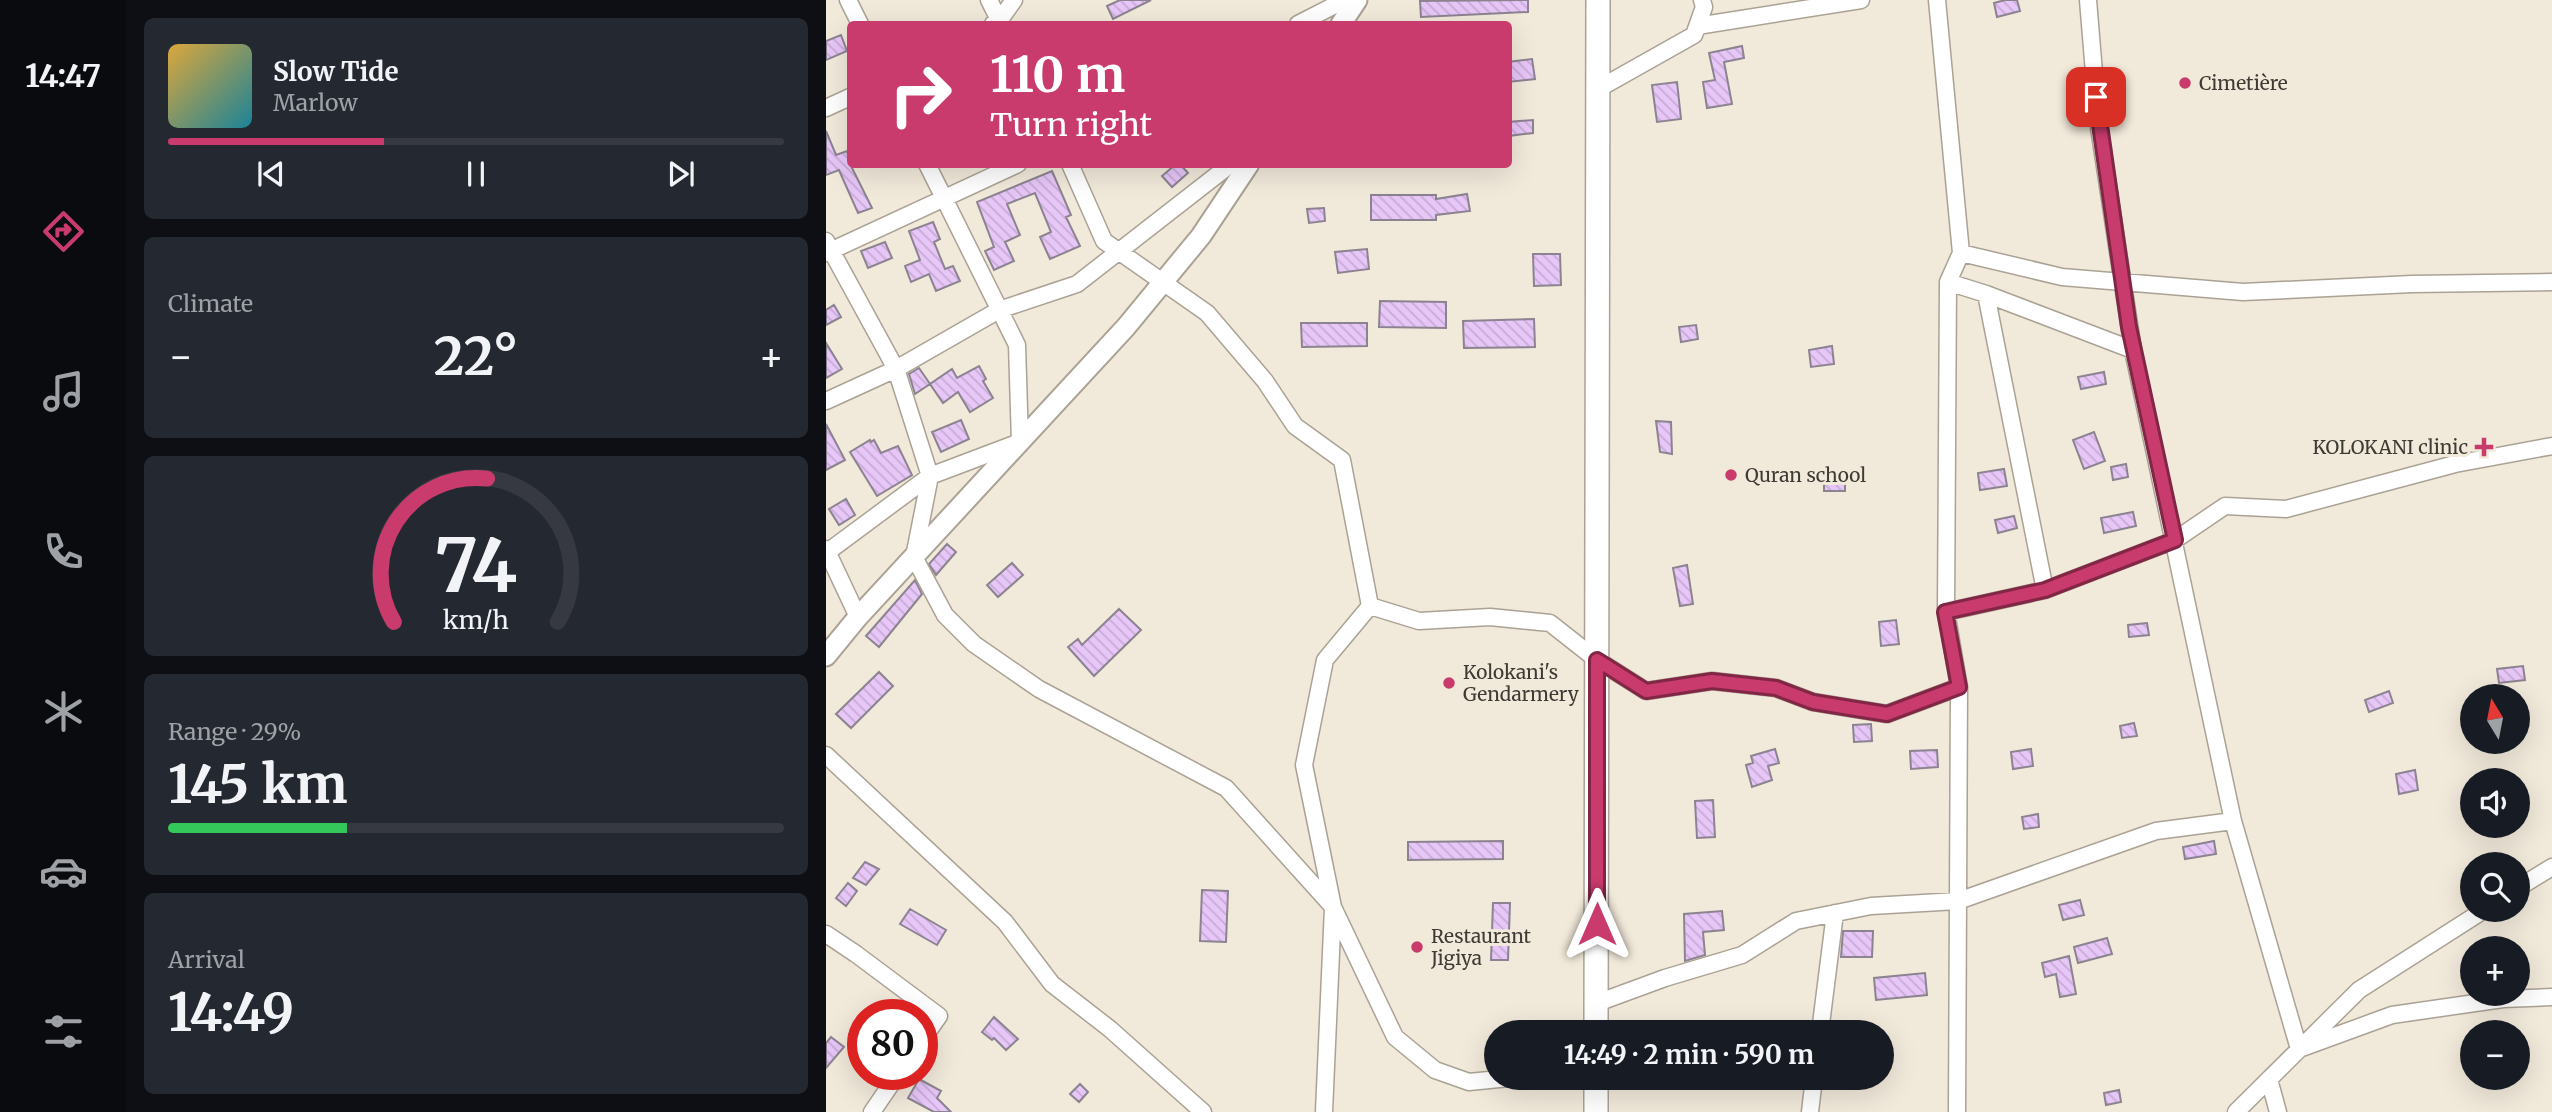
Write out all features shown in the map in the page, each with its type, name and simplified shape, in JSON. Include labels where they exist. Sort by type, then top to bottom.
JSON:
[{"type":"highway","points":[[1597,1020],[1598,0]]},
{"type":"highway","points":[[1596,1112],[1597,1090]]},
{"type":"main road","points":[[1343,21],[1357,0]]},
{"type":"main road","points":[[826,656],[858,617],[1126,327],[1201,236],[1246,168]]},
{"type":"street","points":[[848,0],[858,21]]},
{"type":"street","points":[[989,0],[997,21]]},
{"type":"street","points":[[999,21],[1014,0]]},
{"type":"street","points":[[1304,21],[1345,0]]},
{"type":"street","points":[[1598,89],[1694,35],[1704,7],[1702,0]]},
{"type":"street","points":[[1697,26],[1861,0]]},
{"type":"street","points":[[1937,0],[1961,253],[1948,282],[1945,612],[1959,687],[1957,1112]]},
{"type":"street","points":[[2088,0],[2098,121],[2133,350],[2233,821],[2299,1049]]},
{"type":"street","points":[[826,108],[847,98]]},
{"type":"street","points":[[858,617],[827,551],[930,477],[1020,442],[1017,345],[929,168]]},
{"type":"street","points":[[1010,168],[828,248],[896,369],[930,477],[914,557],[945,615],[974,644],[1039,689],[1226,788],[1333,907],[1395,1037],[1435,1070],[1469,1082],[1484,1080]]},
{"type":"street","points":[[1072,168],[1104,241],[1207,313],[1265,381],[1295,426],[1342,460],[1370,606]]},
{"type":"street","points":[[826,401],[896,369],[999,310],[1077,284],[1121,253],[1226,168]]},
{"type":"street","points":[[1961,253],[2062,277],[2243,292],[2412,284],[2552,282]]},
{"type":"street","points":[[1948,282],[2133,350]]},
{"type":"street","points":[[1986,294],[2045,590]]},
{"type":"street","points":[[1945,612],[2045,590],[2175,540],[2225,506],[2287,509],[2455,464],[2552,446]]},
{"type":"street","points":[[1370,606],[1419,621],[1490,617],[1550,623],[1597,660],[1646,691],[1712,681],[1776,688],[1813,702],[1887,714],[1959,687]]},
{"type":"street","points":[[1325,1112],[1333,907],[1304,765],[1325,660],[1370,606]]},
{"type":"street","points":[[826,755],[1004,922],[1052,984],[1110,1029],[1203,1112]]},
{"type":"street","points":[[1597,1003],[1665,978],[1742,955],[1796,921],[1871,906],[1958,901],[2155,831],[2233,821]]},
{"type":"street","points":[[2530,880],[2552,866]]},
{"type":"street","points":[[1822,1020],[1835,913]]},
{"type":"street","points":[[2236,1112],[2359,990],[2465,922]]},
{"type":"street","points":[[826,934],[916,999]]},
{"type":"street","points":[[2299,1049],[2392,1016],[2503,999],[2552,997]]},
{"type":"street","points":[[2269,1079],[2278,1112]]},
{"type":"street","points":[[872,1112],[887,1090]]},
{"type":"street","points":[[1810,1112],[1813,1090]]},
{"type":"building","points":[[1120,0],[1151,0],[1113,19],[1107,6]]},
{"type":"building","points":[[1528,0],[1528,12],[1421,17],[1420,1]]},
{"type":"building","points":[[2017,0],[2020,11],[1997,17],[1994,3]]},
{"type":"building","points":[[841,35],[847,51],[826,60],[826,41]]},
{"type":"building","points":[[1742,46],[1744,58],[1724,62],[1732,104],[1707,108],[1703,82],[1715,80],[1709,53]]},
{"type":"building","points":[[1532,59],[1535,79],[1512,82],[1512,62]]},
{"type":"building","points":[[1677,82],[1681,119],[1657,122],[1652,85]]},
{"type":"building","points":[[1533,120],[1533,133],[1512,136],[1512,122]]},
{"type":"building","points":[[826,131],[836,155],[847,151],[847,168],[852,168],[872,208],[858,213],[839,170],[826,175]]},
{"type":"building","points":[[1171,168],[1184,168],[1188,173],[1172,187],[1162,176]]},
{"type":"building","points":[[1052,171],[1071,215],[1066,217],[1080,246],[1050,259],[1040,237],[1051,232],[1035,193],[1007,204],[1020,235],[1005,242],[1014,261],[994,270],[985,251],[994,247],[977,202]]},
{"type":"building","points":[[1467,194],[1470,211],[1436,215],[1436,220],[1371,220],[1371,195],[1436,195],[1436,199]]},
{"type":"building","points":[[1324,208],[1325,221],[1309,223],[1307,209]]},
{"type":"building","points":[[933,222],[940,239],[934,242],[945,269],[953,266],[960,281],[936,291],[929,274],[911,282],[905,266],[920,260],[909,231]]},
{"type":"building","points":[[885,242],[892,258],[868,268],[861,251]]},
{"type":"building","points":[[1367,249],[1369,269],[1338,273],[1335,252]]},
{"type":"building","points":[[1533,254],[1560,254],[1561,285],[1534,286]]},
{"type":"building","points":[[1380,301],[1446,302],[1446,328],[1379,327]]},
{"type":"building","points":[[834,305],[841,317],[826,325],[826,310]]},
{"type":"building","points":[[1534,319],[1535,347],[1464,348],[1463,321]]},
{"type":"building","points":[[1301,323],[1367,323],[1367,346],[1302,347]]},
{"type":"building","points":[[1696,325],[1698,339],[1681,342],[1679,327]]},
{"type":"building","points":[[826,343],[842,369],[826,378]]},
{"type":"building","points":[[1832,346],[1834,364],[1811,367],[1809,350]]},
{"type":"building","points":[[979,366],[986,379],[983,381],[993,398],[970,412],[958,392],[943,403],[930,384],[952,369],[957,378]]},
{"type":"building","points":[[919,368],[930,384],[915,394],[909,374]]},
{"type":"building","points":[[2104,372],[2106,384],[2081,389],[2078,377]]},
{"type":"building","points":[[961,420],[969,439],[941,452],[932,432]]},
{"type":"building","points":[[1656,421],[1671,422],[1672,454],[1660,452]]},
{"type":"building","points":[[826,424],[845,460],[826,470]]},
{"type":"building","points":[[2094,432],[2105,461],[2084,469],[2073,440]]},
{"type":"building","points":[[874,440],[881,453],[898,446],[912,475],[877,496],[850,452]]},
{"type":"building","points":[[2126,464],[2128,477],[2113,480],[2111,467]]},
{"type":"building","points":[[2004,469],[2007,486],[1980,490],[1978,473]]},
{"type":"building","points":[[1824,479],[1845,479],[1845,491],[1824,491]]},
{"type":"building","points":[[846,499],[855,515],[839,525],[829,509]]},
{"type":"building","points":[[2133,512],[2136,526],[2104,533],[2101,518]]},
{"type":"building","points":[[2014,516],[2017,528],[1998,533],[1995,520]]},
{"type":"building","points":[[947,544],[956,552],[936,575],[929,564]]},
{"type":"building","points":[[1012,563],[1023,575],[998,597],[987,585]]},
{"type":"building","points":[[1687,565],[1693,604],[1680,606],[1673,568]]},
{"type":"building","points":[[915,580],[922,594],[879,647],[866,636]]},
{"type":"building","points":[[1119,609],[1141,630],[1094,676],[1068,647],[1078,639],[1082,645]]},
{"type":"building","points":[[1896,620],[1899,644],[1881,646],[1879,622]]},
{"type":"building","points":[[2147,623],[2149,635],[2129,637],[2128,625]]},
{"type":"building","points":[[2523,666],[2525,680],[2499,683],[2497,669]]},
{"type":"building","points":[[879,672],[893,686],[851,728],[836,714]]},
{"type":"building","points":[[2389,691],[2393,703],[2369,712],[2365,700]]},
{"type":"building","points":[[2134,723],[2137,736],[2122,738],[2120,726]]},
{"type":"building","points":[[1871,724],[1872,741],[1854,742],[1853,725]]},
{"type":"building","points":[[1775,749],[1779,763],[1768,766],[1772,780],[1752,787],[1746,765],[1753,763],[1751,756]]},
{"type":"building","points":[[2031,749],[2033,766],[2013,769],[2011,752]]},
{"type":"building","points":[[1937,750],[1938,767],[1911,769],[1910,751]]},
{"type":"building","points":[[2415,770],[2418,790],[2399,794],[2396,774]]},
{"type":"building","points":[[1713,800],[1715,837],[1697,838],[1695,801]]},
{"type":"building","points":[[2038,814],[2039,827],[2024,829],[2022,817]]},
{"type":"building","points":[[1503,841],[1503,859],[1408,860],[1408,842]]},
{"type":"building","points":[[2214,841],[2216,854],[2185,859],[2183,847]]},
{"type":"building","points":[[865,862],[879,869],[866,885],[853,878]]},
{"type":"building","points":[[848,883],[857,891],[846,906],[836,898]]},
{"type":"building","points":[[1202,890],[1228,891],[1226,942],[1200,941]]},
{"type":"building","points":[[2080,900],[2084,915],[2063,920],[2059,905]]},
{"type":"building","points":[[1493,903],[1510,903],[1508,960],[1491,960]]},
{"type":"building","points":[[910,909],[946,930],[937,945],[900,924]]},
{"type":"building","points":[[1722,911],[1724,930],[1703,932],[1705,955],[1685,961],[1684,914]]},
{"type":"building","points":[[1843,931],[1873,931],[1872,957],[1841,957]]},
{"type":"building","points":[[2107,938],[2112,954],[2078,963],[2074,947]]},
{"type":"building","points":[[2069,956],[2076,994],[2060,997],[2056,974],[2045,977],[2042,963]]},
{"type":"building","points":[[1925,973],[1927,995],[1876,1000],[1874,978]]},
{"type":"building","points":[[994,1017],[1018,1039],[1006,1050],[994,1038],[992,1040],[982,1032]]},
{"type":"building","points":[[831,1037],[844,1047],[826,1068],[826,1043]]},
{"type":"building","points":[[1080,1084],[1088,1092],[1079,1102],[1070,1094]]},
{"type":"building","points":[[938,1089],[941,1091],[937,1098],[951,1112],[934,1112],[908,1098],[913,1090]]},
{"type":"building","points":[[2119,1090],[2121,1102],[2106,1105],[2104,1093]]},
{"type":"place","name":"Cimetière","points":[[2185,83]]},
{"type":"place","name":"KOLOKANI clinic","points":[[2484,447]]},
{"type":"place","name":"Quran school","points":[[1731,475]]},
{"type":"place","name":"Kolokani's Gendarmery","points":[[1449,683]]},
{"type":"place","name":"Restaurant Jigiya","points":[[1417,947]]},
{"type":"route","points":[[1597,924],[1597,660],[1646,691],[1712,681],[1776,688],[1813,702],[1887,714],[1959,687],[1945,612],[2045,590],[2175,540],[2133,350],[2096,97]]}]
